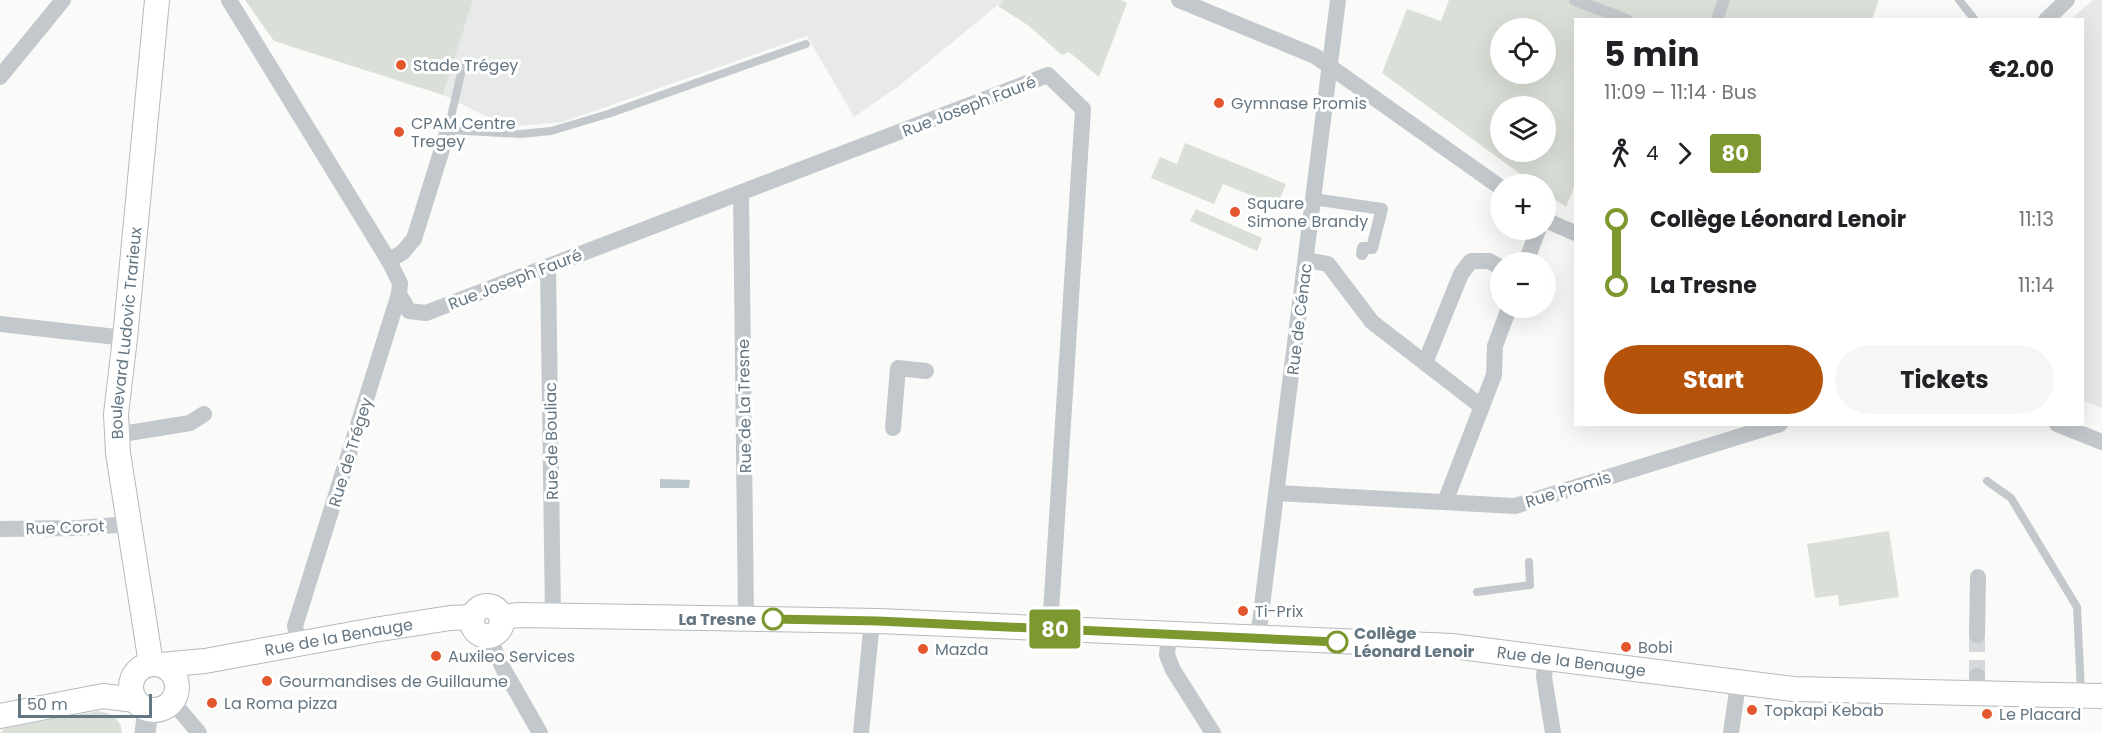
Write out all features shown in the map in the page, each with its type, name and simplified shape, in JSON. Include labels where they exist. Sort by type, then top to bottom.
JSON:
[{"type":"main road","name":"Boulevard Ludovic Trarieux","points":[[149,668],[116,435],[116,414],[158,0]]},
{"type":"main road","name":"Rue de la Benauge","points":[[0,702],[149,668],[299,645],[407,624],[473,617],[472,626],[483,636],[494,627],[519,615],[872,621],[1452,646],[1738,684],[1793,689],[1977,686],[2091,696]]},
{"type":"main road","points":[[0,716],[103,696],[161,709],[205,661]]},
{"type":"main road","points":[[141,705],[130,688],[149,668],[172,673],[174,693]]},
{"type":"street","points":[[0,77],[63,0]]},
{"type":"street","points":[[229,0],[389,261],[400,283],[399,294]]},
{"type":"street","points":[[1179,0],[1315,56],[1490,180]]},
{"type":"street","name":"Rue de Cénac","points":[[1258,638],[1338,0]]},
{"type":"street","points":[[1575,0],[1622,18]]},
{"type":"street","points":[[1718,18],[1724,0]]},
{"type":"street","points":[[2048,18],[2067,0]]},
{"type":"street","name":"Rue Joseph Fauré","points":[[399,294],[409,311],[426,313],[1048,75],[1083,109],[1050,628]]},
{"type":"street","points":[[389,261],[403,252],[414,239],[448,130]]},
{"type":"street","name":"Rue de La Tresne","points":[[741,193],[746,619]]},
{"type":"street","points":[[1313,199],[1382,209],[1372,248],[1363,248],[1362,254]]},
{"type":"street","points":[[1556,225],[1574,233]]},
{"type":"street","points":[[1306,260],[1328,264],[1372,322],[1482,407]]},
{"type":"street","points":[[1425,363],[1461,274],[1471,261],[1490,262]]},
{"type":"street","name":"Rue de Bouliac","points":[[548,266],[553,616]]},
{"type":"street","name":"Rue de Trégey","points":[[299,645],[296,626],[399,294]]},
{"type":"street","points":[[1445,502],[1494,375],[1495,346],[1505,318]]},
{"type":"street","points":[[0,324],[125,338]]},
{"type":"street","points":[[893,428],[898,368],[926,371]]},
{"type":"street","points":[[116,435],[190,423],[204,414]]},
{"type":"street","name":"Rue Promis","points":[[1277,493],[1525,506],[1774,426]]},
{"type":"street","points":[[2062,426],[2102,442]]},
{"type":"street","name":"Rue Corot","points":[[0,529],[77,528],[130,524]]},
{"type":"street","points":[[1977,635],[1978,577]]},
{"type":"street","points":[[861,733],[872,621]]},
{"type":"street","points":[[494,627],[504,670],[540,733]]},
{"type":"street","points":[[1169,633],[1167,655],[1173,670],[1214,733]]},
{"type":"street","points":[[1546,659],[1544,677],[1553,733]]},
{"type":"street","points":[[1731,733],[1738,684]]},
{"type":"street","points":[[174,693],[199,733]]},
{"type":"street","points":[[141,705],[145,733]]},
{"type":"lane","points":[[1959,0],[1973,18]]},
{"type":"lane","points":[[464,65],[448,130],[521,134],[551,131],[619,111],[806,44]]},
{"type":"lane","points":[[1987,481],[2011,498],[2077,607],[2091,696]]},
{"type":"lane","points":[[1477,592],[1530,585],[1529,562]]},
{"type":"shaded area","name":"Stade Trégey","points":[[245,0],[473,0],[443,95],[274,41]]},
{"type":"shaded area","points":[[473,0],[1004,0],[899,86],[854,117],[807,36],[563,122],[508,127],[443,95]]},
{"type":"shaded area","points":[[1004,0],[1121,0],[1127,3],[1099,77],[1069,52],[1062,55],[1029,26],[998,6]]},
{"type":"shaded area","points":[[1449,0],[1879,0],[1872,18],[1574,18],[1574,187],[1566,207],[1556,200],[1556,174],[1520,174],[1504,162],[1556,162],[1556,96],[1490,96],[1490,152],[1382,73],[1407,9],[1441,21]]},
{"type":"shaded area","points":[[2093,0],[2102,0],[2102,408],[2084,401],[2084,18],[2072,18]]},
{"type":"shaded area","points":[[1185,143],[1286,184],[1277,206],[1223,184],[1214,204],[1151,178],[1160,157],[1177,164]]},
{"type":"shaded area","points":[[1196,209],[1262,238],[1257,251],[1190,221]]},
{"type":"shaded area","points":[[660,479],[690,480],[689,488],[660,488]]},
{"type":"shaded area","points":[[1889,531],[1899,597],[1839,606],[1838,595],[1815,598],[1807,544]]},
{"type":"shaded area","points":[[98,711],[114,717],[120,724],[122,733],[0,733],[5,728]]},
{"type":"tunnel","points":[[1977,635],[1977,676]]},
{"type":"bus line","name":"80","points":[[773,619],[878,621],[1337,642]]},
{"type":"place","name":"Stade Trégey","points":[[401,65]]},
{"type":"place","name":"Gymnase Promis","points":[[1219,103]]},
{"type":"place","name":"CPAM Centre Tregey","points":[[399,132]]},
{"type":"place","name":"Square Simone Brandy","points":[[1235,212]]},
{"type":"place","name":"Ti-Prix","points":[[1243,611]]},
{"type":"place","name":"La Tresne","points":[[773,619]]},
{"type":"place","name":"Collège Léonard Lenoir","points":[[1337,642]]},
{"type":"place","name":"Bobi","points":[[1626,647]]},
{"type":"place","name":"Mazda","points":[[923,649]]},
{"type":"place","name":"Auxileo Services","points":[[436,656]]},
{"type":"place","name":"Gourmandises de Guillaume","points":[[267,681]]},
{"type":"place","name":"La Roma pizza","points":[[212,703]]},
{"type":"place","name":"Topkapi Kebab","points":[[1752,710]]},
{"type":"place","name":"Le Placard","points":[[1987,714]]}]
